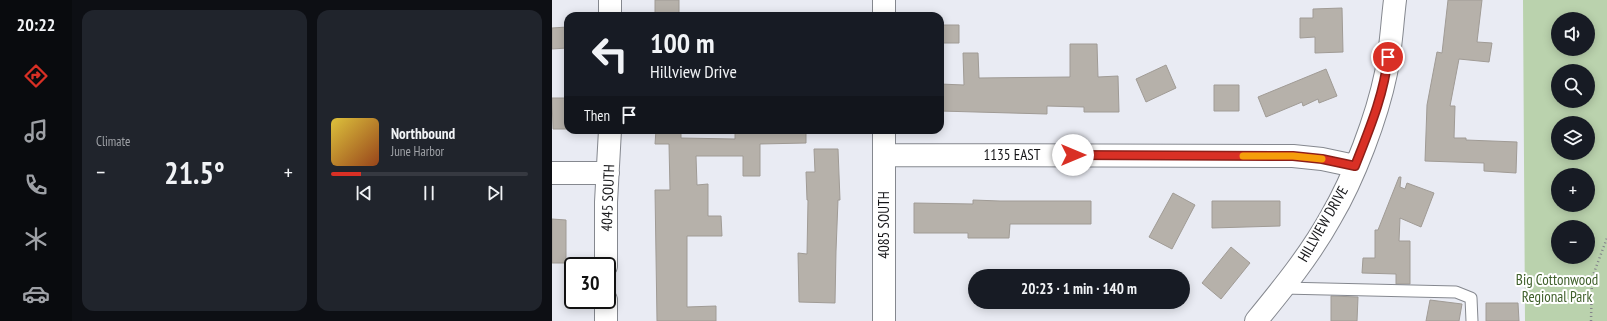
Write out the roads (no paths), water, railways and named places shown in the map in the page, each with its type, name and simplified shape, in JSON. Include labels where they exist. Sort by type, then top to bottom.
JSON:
[{"type":"street","points":[[610,0],[610,12]]},
{"type":"street","points":[[884,0],[884,12]]},
{"type":"street","name":"HILLVIEW DRIVE","points":[[1256,321],[1284,288],[1332,217],[1355,166],[1377,109],[1387,71],[1395,0]]},
{"type":"street","name":"4045 SOUTH","points":[[606,257],[606,202],[610,134]]},
{"type":"street","name":"4085 SOUTH","points":[[884,134],[884,321]]},
{"type":"street","name":"1135 EAST","points":[[884,155],[1293,156],[1322,159],[1355,166]]},
{"type":"street","points":[[552,173],[608,173]]},
{"type":"street","points":[[606,309],[606,321]]},
{"type":"lane","points":[[1284,288],[1456,292],[1471,298],[1472,321]]},
{"type":"park label","name":"Big Cottonwood Regional Park","points":[[1557,288]]}]
